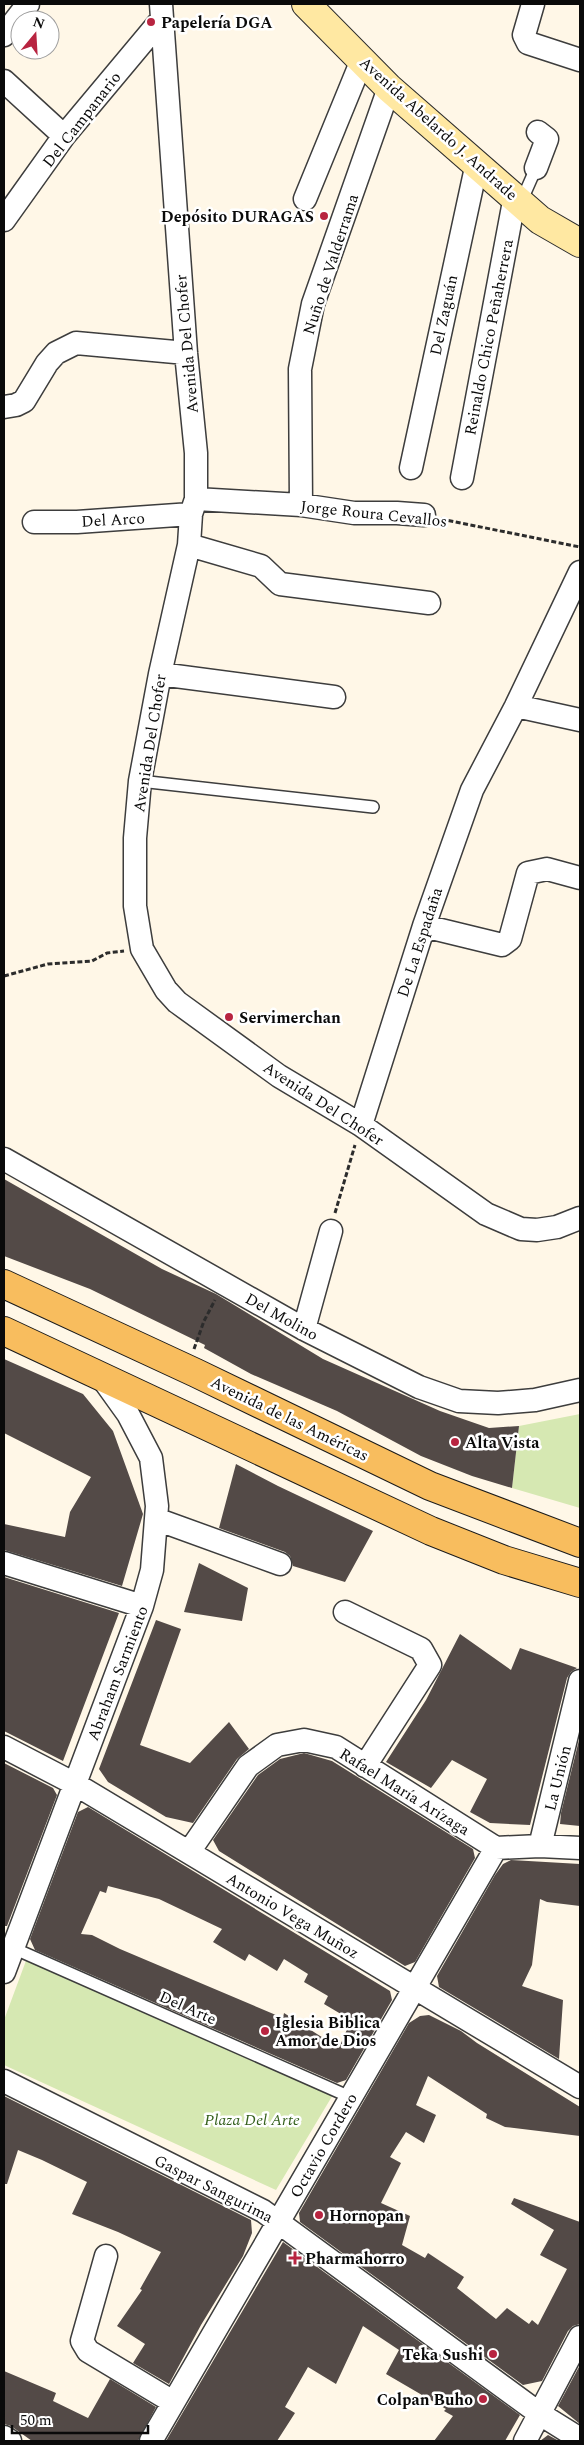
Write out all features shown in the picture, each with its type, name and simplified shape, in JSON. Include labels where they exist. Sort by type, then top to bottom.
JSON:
[{"type":"main road","name":"Avenida de las Américas","points":[[4,1284],[196,1373],[430,1486],[580,1543]]},
{"type":"main road","points":[[4,1330],[431,1531],[504,1560],[580,1583]]},
{"type":"street","points":[[4,35],[28,4]]},
{"type":"street","name":"Avenida Abelardo J. Andrade","points":[[306,4],[389,88],[540,220],[580,243]]},
{"type":"street","points":[[533,4],[524,35],[528,43],[580,60]]},
{"type":"street","name":"Del Campanario","points":[[4,220],[64,136],[161,12]]},
{"type":"street","name":"Avenida Del Chofer","points":[[161,12],[186,353],[196,453],[194,506],[189,545],[160,674],[140,781],[135,867],[135,906],[142,949],[166,990],[177,1002],[278,1076],[360,1125],[486,1214],[520,1229],[537,1230],[557,1227],[580,1218]]},
{"type":"street","points":[[305,199],[362,60]]},
{"type":"street","points":[[4,81],[64,136]]},
{"type":"street","name":"Nuño de Valderrama","points":[[301,505],[300,368],[302,351],[313,304],[389,88]]},
{"type":"street","points":[[536,168],[547,139],[538,132]]},
{"type":"street","name":"Del Zaguán","points":[[410,468],[477,163]]},
{"type":"street","name":"Reinaldo Chico Peñaherrera","points":[[462,478],[518,199]]},
{"type":"street","points":[[4,407],[16,406],[24,401],[47,363],[56,353],[76,343],[186,353]]},
{"type":"street","name":"Jorge Roura Cevallos","points":[[194,506],[301,505],[354,513],[397,513],[424,516]]},
{"type":"street","name":"Del Arco","points":[[34,522],[77,522],[194,506]]},
{"type":"street","points":[[189,545],[261,566],[280,584],[429,604]]},
{"type":"street","name":"De La Espadaña","points":[[360,1125],[424,926],[472,790],[516,706],[580,572]]},
{"type":"street","points":[[160,674],[334,697]]},
{"type":"street","points":[[516,706],[580,720]]},
{"type":"street","points":[[424,926],[502,945],[510,939],[528,873],[547,869],[580,878]]},
{"type":"street","name":"Del Molino","points":[[4,1159],[304,1330],[419,1387],[460,1401],[498,1403],[535,1400],[580,1390]]},
{"type":"street","points":[[304,1330],[330,1231]]},
{"type":"street","name":"Abraham Sarmiento","points":[[4,1972],[142,1606],[152,1570],[157,1506],[151,1458],[128,1414],[100,1375]]},
{"type":"street","points":[[156,1519],[280,1564]]},
{"type":"street","points":[[4,1562],[142,1606]]},
{"type":"street","points":[[345,1612],[421,1649],[430,1666],[365,1766]]},
{"type":"street","name":"La Unión","points":[[540,1846],[580,1681]]},
{"type":"street","name":"Rafael María Arízaga","points":[[189,1852],[248,1766],[277,1746],[304,1740],[336,1747],[496,1848]]},
{"type":"street","name":"Antonio Vega Muñoz","points":[[4,1747],[75,1784],[580,2087]]},
{"type":"street","points":[[496,1848],[540,1846],[580,1848]]},
{"type":"street","name":"Octavio Cordero","points":[[151,2441],[496,1848]]},
{"type":"street","name":"Gaspar Sangurima","points":[[4,2081],[263,2211],[540,2414],[580,2440]]},
{"type":"street","points":[[106,2256],[82,2341],[88,2351],[173,2402]]},
{"type":"street","points":[[525,2441],[580,2337]]},
{"type":"street","points":[[4,2437],[10,2441]]},
{"type":"lane","points":[[518,199],[536,168]]},
{"type":"lane","points":[[140,781],[373,808]]},
{"type":"lane","name":"Del Arte","points":[[13,1948],[350,2097]]},
{"type":"path","name":"Jorge Roura Cevallos","points":[[424,516],[580,547]]},
{"type":"path","points":[[4,976],[48,964],[92,961],[107,953],[142,949]]},
{"type":"path","points":[[330,1231],[360,1125]]},
{"type":"path","points":[[193,1354],[204,1321],[224,1284]]},
{"type":"green space","points":[[580,1414],[580,1508],[512,1488],[519,1426]]},
{"type":"green space","name":"Plaza Del Arte","points":[[27,1958],[334,2093],[276,2190],[4,2065],[4,2020]]},
{"type":"building","points":[[4,1179],[162,1269],[216,1294],[323,1359],[440,1411],[489,1428],[519,1426],[512,1488],[472,1476],[421,1456],[337,1411],[251,1374],[204,1348],[205,1345],[90,1289],[4,1256]]},
{"type":"building","points":[[4,1359],[83,1394],[113,1431],[143,1514],[122,1586],[4,1550],[4,1524],[65,1537],[70,1512],[91,1477],[4,1433]]},
{"type":"building","points":[[236,1464],[373,1531],[345,1582],[293,1566],[290,1556],[285,1552],[219,1528]]},
{"type":"building","points":[[199,1563],[248,1588],[242,1621],[184,1612]]},
{"type":"building","points":[[4,1577],[119,1613],[63,1761],[4,1731]]},
{"type":"building","points":[[156,1620],[181,1629],[140,1745],[190,1763],[229,1722],[249,1749],[237,1759],[193,1823],[166,1817],[108,1782],[99,1769]]},
{"type":"building","points":[[460,1634],[511,1670],[520,1648],[577,1668],[567,1678],[530,1825],[490,1823],[470,1812],[487,1779],[452,1760],[431,1788],[386,1762],[426,1700]]},
{"type":"building","points":[[580,1736],[580,1826],[560,1824],[561,1813]]},
{"type":"building","points":[[304,1753],[332,1761],[473,1849],[475,1858],[415,1962],[405,1966],[219,1851],[213,1840],[258,1775],[280,1759]]},
{"type":"building","points":[[4,1763],[53,1788],[57,1795],[7,1926],[4,1926]]},
{"type":"building","points":[[88,1807],[390,1991],[392,2000],[346,2080],[337,2083],[35,1950],[30,1939],[78,1812]],"holes":[[[108,1886],[159,1899],[222,1929],[213,1942],[245,1961],[249,1954],[277,1971],[284,1959],[308,1974],[304,1982],[328,1996],[324,2004],[351,2020],[339,2048],[284,2013],[283,2018],[120,1949],[92,1935],[81,1934],[100,1891],[106,1893]]]},
{"type":"building","points":[[511,1860],[580,1864],[580,1906],[547,1902],[540,1899],[532,1965],[522,1986],[563,2000],[559,2059],[439,1987],[437,1976],[495,1875],[503,1864]]},
{"type":"building","points":[[429,2015],[461,2031],[477,2043],[580,2107],[580,2136],[505,2127],[486,2118],[487,2114],[428,2076],[416,2105],[436,2115],[424,2143],[406,2132],[390,2157],[401,2163],[381,2203],[410,2216],[402,2245],[425,2258],[428,2253],[464,2277],[457,2288],[496,2319],[507,2308],[529,2324],[532,2320],[538,2325],[567,2269],[540,2255],[554,2230],[511,2204],[514,2198],[580,2222],[580,2324],[573,2326],[568,2331],[542,2381],[523,2385],[300,2222],[299,2213],[409,2023],[420,2016]]},
{"type":"building","points":[[4,2096],[251,2220],[252,2233],[243,2256],[201,2325],[169,2384],[133,2363],[145,2344],[117,2326],[142,2290],[140,2289],[161,2252],[118,2232],[72,2214],[87,2182],[42,2160],[18,2150],[7,2184],[4,2184]]},
{"type":"building","points":[[283,2242],[520,2415],[505,2441],[434,2441],[453,2416],[444,2411],[446,2409],[386,2374],[399,2350],[363,2326],[336,2384],[308,2367],[285,2407],[295,2413],[277,2441],[166,2441]]},
{"type":"building","points":[[580,2365],[580,2424],[558,2406]]},
{"type":"building","points":[[4,2371],[56,2393],[53,2401],[88,2418],[110,2379],[156,2407],[138,2441],[32,2441],[11,2426],[4,2424]]},
{"type":"building","points":[[548,2435],[559,2441],[540,2441]]},
{"type":"place","name":"Papelería DGA","points":[[151,22]]},
{"type":"place","name":"Depósito DURAGAS","points":[[324,216]]},
{"type":"place","name":"Servimerchan","points":[[229,1017]]},
{"type":"place","name":"Alta Vista","points":[[455,1442]]},
{"type":"place","name":"Iglesia Biblica Amor de Dios","points":[[265,2031]]},
{"type":"place","name":"Hornopan","points":[[319,2215]]},
{"type":"place","name":"Pharmahorro","points":[[295,2258]]},
{"type":"place","name":"Teka Sushi","points":[[493,2354]]},
{"type":"place","name":"Colpan Buho","points":[[483,2399]]}]
